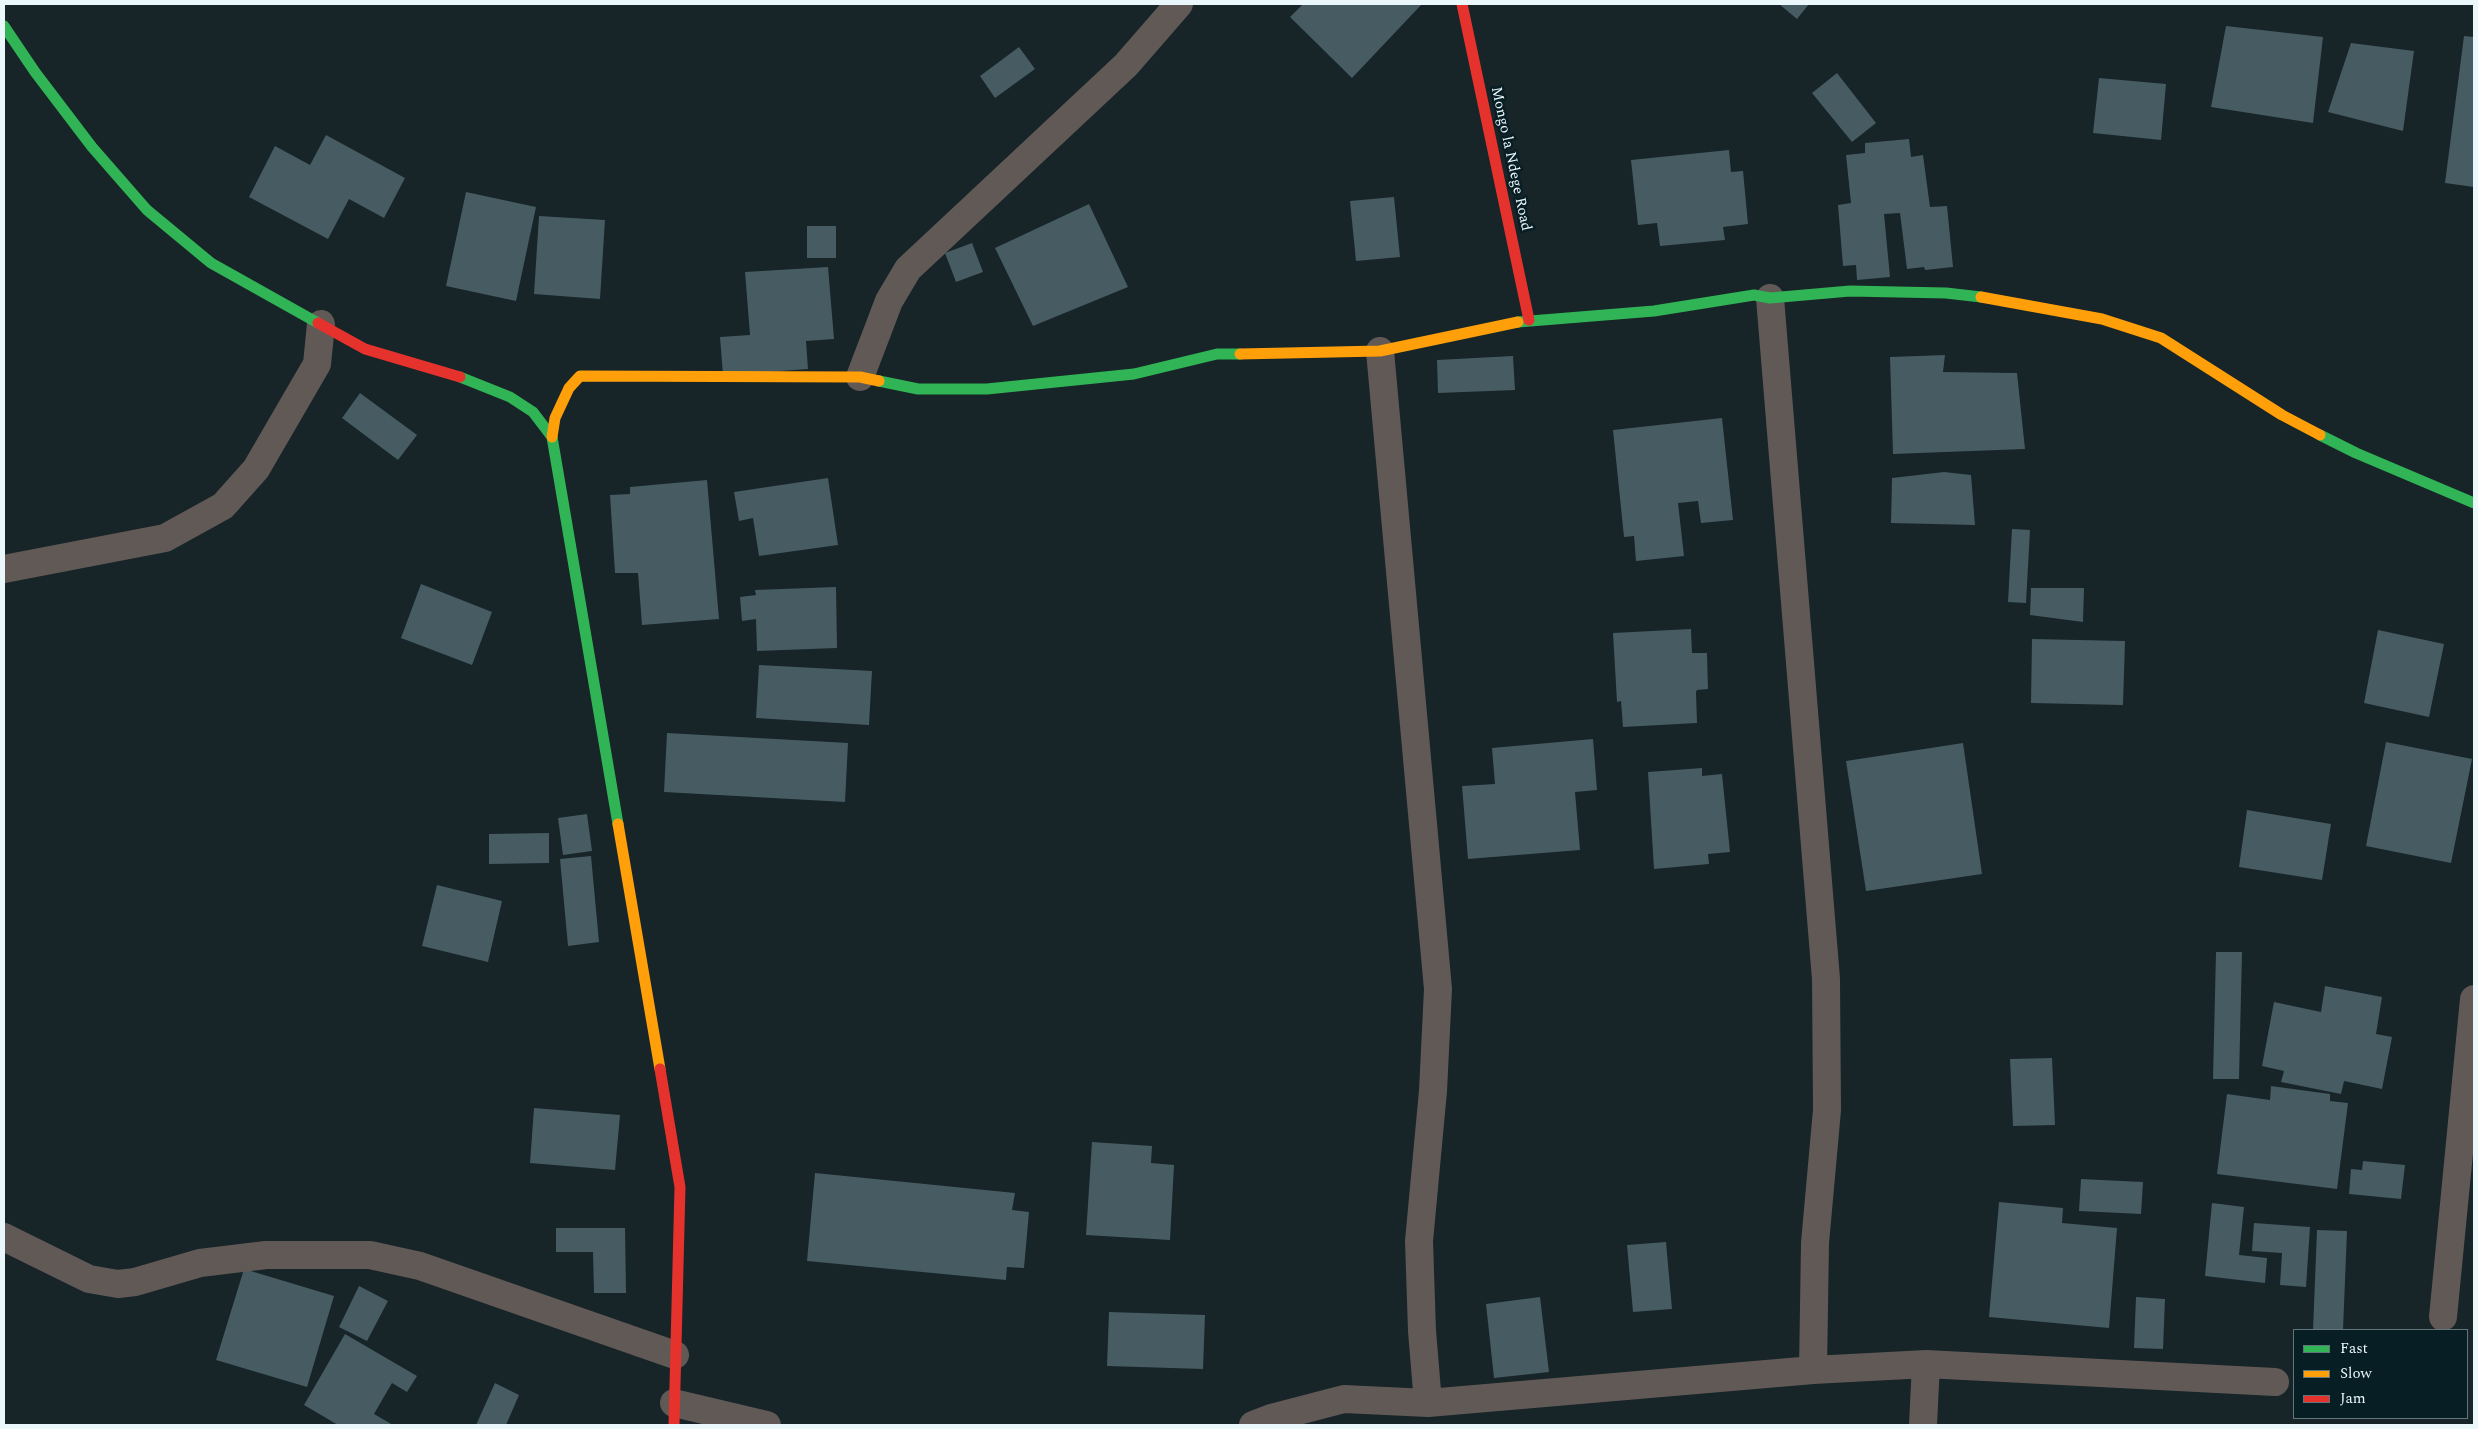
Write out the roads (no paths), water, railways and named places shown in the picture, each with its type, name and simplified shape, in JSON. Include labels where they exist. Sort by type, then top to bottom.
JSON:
[{"type":"street","points":[[860,376],[889,301],[908,269],[1126,65],[1179,4]]},
{"type":"street","name":"Mongo la Ndege Road","points":[[1462,4],[1529,320]]},
{"type":"street","points":[[4,26],[35,72],[92,147],[147,210],[211,263],[365,348],[479,383],[510,397],[533,412],[552,437]]},
{"type":"street","points":[[767,1425],[674,1414],[680,1187],[552,437],[555,418],[569,388],[580,376],[860,376],[918,390],[987,389],[1134,374],[1217,354],[1380,351],[1529,320],[1654,310],[1754,295],[1770,298],[1850,291],[1946,293],[2006,300],[2102,318],[2161,338],[2282,415],[2356,453],[2474,503]]},
{"type":"street","points":[[1770,298],[1826,979],[1827,1110],[1815,1243],[1813,1370]]},
{"type":"street","points":[[4,569],[165,538],[223,506],[256,469],[317,364],[321,324]]},
{"type":"street","points":[[1380,351],[1438,989],[1432,1100],[1419,1241],[1422,1331],[1428,1402]]},
{"type":"street","points":[[2443,1317],[2474,999]]},
{"type":"street","points":[[4,1237],[89,1279],[118,1284],[135,1282],[200,1263],[266,1255],[370,1255],[420,1266],[675,1356]]},
{"type":"street","points":[[1923,1425],[1926,1364]]},
{"type":"street","points":[[1253,1425],[1271,1418],[1344,1399],[1428,1402],[1813,1370],[1926,1364],[2275,1382]]}]
